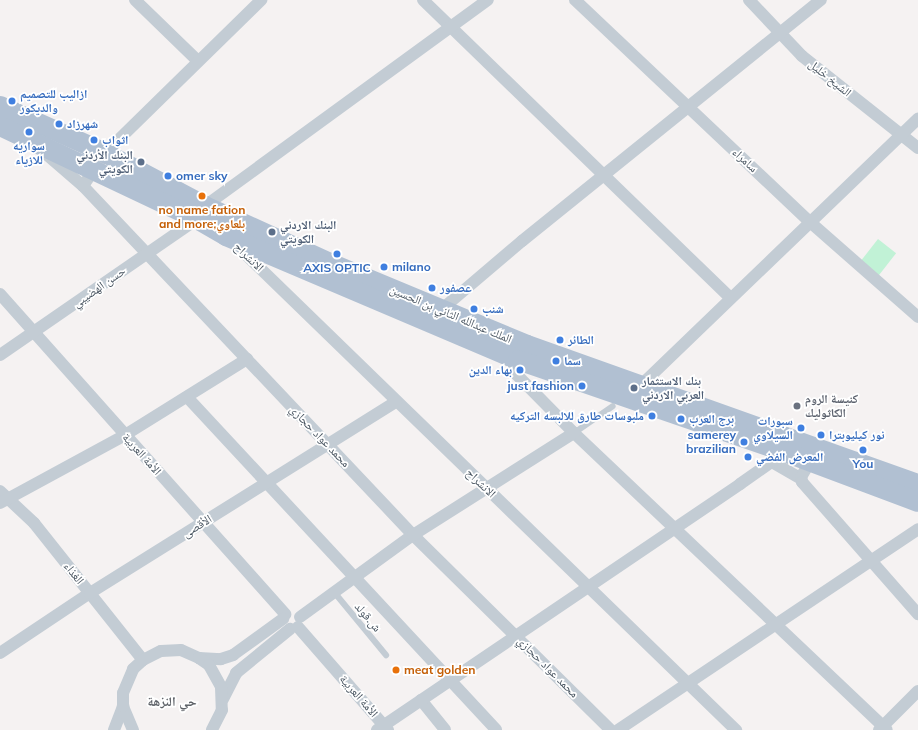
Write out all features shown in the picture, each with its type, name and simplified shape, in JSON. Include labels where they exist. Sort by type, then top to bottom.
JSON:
[{"type":"main road","name":"الملك عبدالله الثاني بن الحسين","points":[[0,106],[105,153],[201,213],[226,236],[518,360],[628,396],[918,484]]},
{"type":"main road","name":"الملك عبدالله الثاني بن الحسين","points":[[0,126],[31,142],[93,169],[330,263],[527,345],[628,396],[776,456],[810,462],[918,502]]},
{"type":"street","points":[[135,0],[197,60]]},
{"type":"street","points":[[83,186],[105,153],[197,60],[261,0]]},
{"type":"street","points":[[423,0],[603,176],[730,297]]},
{"type":"street","points":[[201,213],[488,0]]},
{"type":"street","name":"سامراء","points":[[575,0],[810,222],[918,318]]},
{"type":"street","name":"الشيخ خليل","points":[[749,0],[814,66],[918,148]]},
{"type":"street","points":[[442,309],[522,241],[781,34],[821,0]]},
{"type":"street","points":[[628,396],[730,297],[918,120]]},
{"type":"street","name":"محمد عواد حجازي","points":[[31,142],[83,186],[413,535],[611,730]]},
{"type":"street","name":"حسن الهضيبي","points":[[0,355],[146,254],[201,213]]},
{"type":"street","name":"الانشراح","points":[[226,236],[736,730]]},
{"type":"street","name":"الأمة العربية","points":[[0,294],[33,333],[203,521],[284,616],[284,624],[296,624],[383,728]]},
{"type":"street","points":[[2,498],[125,435],[247,360]]},
{"type":"street","points":[[518,360],[514,364],[514,373],[574,433],[776,624],[883,729],[918,691]]},
{"type":"street","points":[[187,397],[496,730]]},
{"type":"street","name":"الأقصى","points":[[0,653],[90,593],[203,521],[268,483],[396,402]]},
{"type":"street","points":[[213,730],[218,720],[223,699],[236,673],[334,592],[413,535],[574,433]]},
{"type":"street","points":[[383,728],[515,635],[589,588],[776,456],[801,479],[871,562],[918,614]]},
{"type":"street","points":[[801,479],[810,462]]},
{"type":"street","name":"الغذاء","points":[[2,498],[34,523],[143,660]]},
{"type":"street","points":[[618,730],[871,562],[918,529]]},
{"type":"street","points":[[114,730],[123,706],[126,680],[143,660],[161,651],[181,650],[199,658],[221,659],[233,655],[284,616]]},
{"type":"street","points":[[199,658],[216,676],[223,699]]},
{"type":"street","points":[[421,700],[445,730]]},
{"type":"street","points":[[123,706],[133,730]]},
{"type":"lane","points":[[574,433],[628,396]]},
{"type":"lane","name":"ش.قولد","points":[[334,592],[386,655]]},
{"type":"green space","points":[[878,239],[896,253],[879,275],[861,261]]},
{"type":"place","name":"ازاليب للتصميم والديكور","points":[[12,101]]},
{"type":"place","name":"شهرزاد","points":[[59,124]]},
{"type":"place","name":"سواريه للازياء","points":[[29,132]]},
{"type":"place","name":"اثواب","points":[[94,140]]},
{"type":"place","name":"البنك الأردني الكويتي","points":[[141,162]]},
{"type":"place","name":"omer sky","points":[[168,176]]},
{"type":"place","name":"no name fation and more;بلعاوي","points":[[202,196]]},
{"type":"place","name":"البنك الاردني الكويتي","points":[[272,232]]},
{"type":"place","name":"AXIS OPTIC","points":[[337,254]]},
{"type":"place","name":"milano","points":[[384,267]]},
{"type":"place","name":"عصفور","points":[[432,288]]},
{"type":"place","name":"شنب","points":[[474,309]]},
{"type":"place","name":"الطائر","points":[[560,340]]},
{"type":"place","name":"سما","points":[[556,361]]},
{"type":"place","name":"بهاء الدين","points":[[520,370]]},
{"type":"place","name":"just fashion","points":[[582,386]]},
{"type":"place","name":"بنك الاستثمار العربي الاردني","points":[[634,388]]},
{"type":"place","name":"كنيسة الروم الكاثوليك","points":[[797,406]]},
{"type":"place","name":"ملبوسات طارق للالبسه التركيه","points":[[652,416]]},
{"type":"place","name":"برج العرب","points":[[681,419]]},
{"type":"place","name":"سبورات السيلاوي","points":[[801,428]]},
{"type":"place","name":"نور كيليوبترا","points":[[821,435]]},
{"type":"place","name":"samerey brazilian","points":[[744,442]]},
{"type":"place","name":"You","points":[[863,450]]},
{"type":"place","name":"المعرض الفضي","points":[[748,457]]},
{"type":"place","name":"meat golden","points":[[396,670]]},
{"type":"district","name":"حي النزهة","points":[[172,701]]}]
